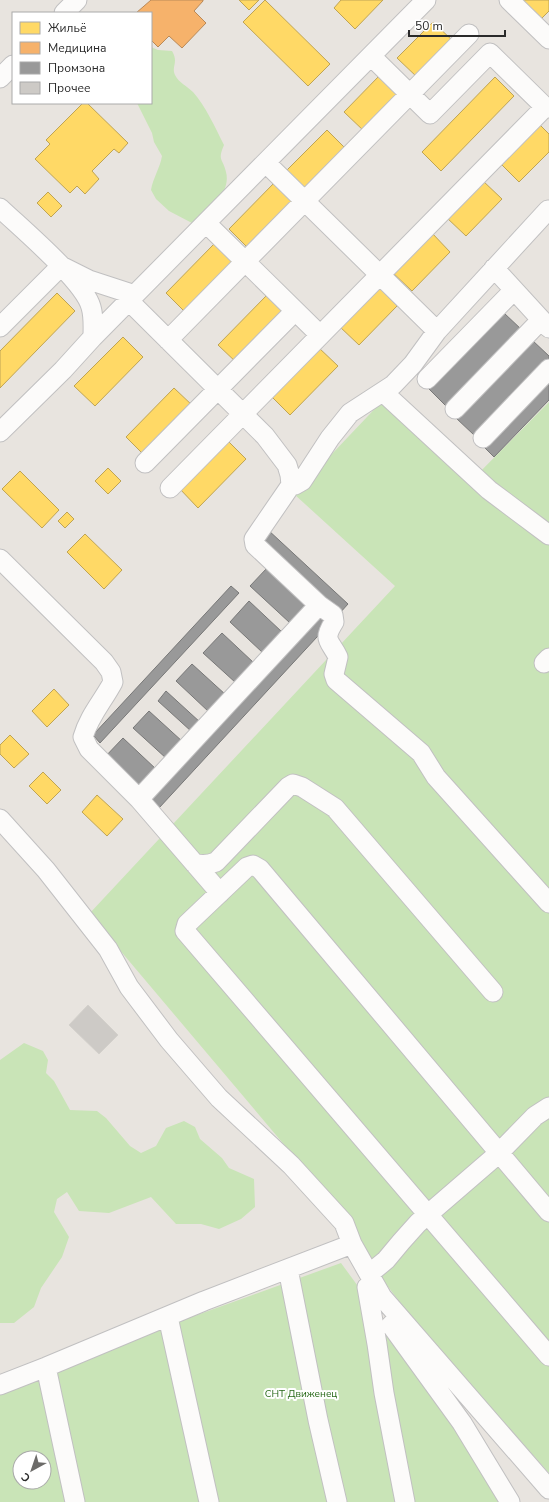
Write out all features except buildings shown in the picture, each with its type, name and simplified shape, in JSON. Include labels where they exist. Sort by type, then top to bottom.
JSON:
[{"type":"street","points":[[65,12],[77,0]]},
{"type":"street","points":[[0,432],[63,370],[93,337],[426,0]]},
{"type":"street","points":[[510,0],[547,34]]},
{"type":"street","points":[[168,340],[469,34]]},
{"type":"street","points":[[170,488],[320,335],[547,108],[490,53],[430,114],[371,56]]},
{"type":"street","points":[[0,78],[12,65]]},
{"type":"street","points":[[266,162],[437,331]]},
{"type":"street","points":[[0,208],[61,266],[82,289],[91,306],[94,320],[93,337]]},
{"type":"street","points":[[548,209],[549,230]]},
{"type":"street","points":[[291,485],[295,485],[302,481],[330,438],[350,413],[393,385],[413,364],[437,331],[548,209]]},
{"type":"street","points":[[206,223],[320,335]]},
{"type":"street","points":[[61,266],[88,280],[132,298],[168,340],[265,436],[287,465],[291,485],[257,533],[254,539],[255,545],[319,605],[333,615],[334,622],[328,632],[328,639],[338,657],[334,674],[336,680],[421,753],[436,777],[549,904]]},
{"type":"street","points":[[0,328],[61,266]]},
{"type":"street","points":[[455,409],[545,324],[494,268]]},
{"type":"street","points":[[427,379],[514,290]]},
{"type":"street","points":[[145,464],[296,310]]},
{"type":"street","points":[[483,438],[549,369]]},
{"type":"street","points":[[383,392],[489,490],[549,535]]},
{"type":"street","points":[[0,558],[104,662],[111,672],[113,682],[87,724],[83,737],[89,749],[139,799],[220,893]]},
{"type":"street","points":[[139,799],[319,605]]},
{"type":"street","points":[[194,862],[201,865],[208,865],[216,862],[288,787],[293,784],[302,787],[335,808],[493,992]]},
{"type":"street","points":[[0,819],[46,870],[108,949],[129,987],[169,1040],[220,1098],[291,1165],[344,1223],[348,1246],[368,1280],[380,1310],[462,1423],[510,1502]]},
{"type":"street","points":[[549,1212],[498,1154],[260,869],[253,865],[247,867],[187,924],[185,931],[549,1356]]},
{"type":"street","points":[[405,1502],[384,1393],[368,1280],[401,1242],[428,1215],[498,1154],[535,1116],[549,1107]]},
{"type":"street","points":[[0,1385],[348,1246]]},
{"type":"street","points":[[288,1269],[318,1420],[337,1502]]},
{"type":"street","points":[[368,1280],[549,1489]]},
{"type":"street","points":[[168,1317],[209,1502]]},
{"type":"street","points":[[46,1367],[75,1502]]},
{"type":"green space","points":[[152,47],[158,50],[172,51],[175,59],[175,75],[193,92],[202,104],[224,145],[221,159],[226,172],[226,186],[220,199],[202,222],[192,223],[169,211],[156,199],[151,190],[162,156],[154,142],[152,133],[138,104],[152,104]]},
{"type":"green space","points":[[385,398],[471,481],[549,402],[549,1473],[411,1317],[386,1284],[365,1252],[346,1218],[90,913],[395,586],[294,494]]},
{"type":"green space","points":[[24,1043],[43,1051],[48,1060],[46,1073],[54,1081],[70,1110],[97,1111],[106,1118],[130,1146],[141,1153],[156,1146],[166,1128],[184,1121],[195,1127],[200,1139],[222,1158],[229,1168],[254,1179],[255,1207],[241,1219],[219,1229],[201,1224],[176,1224],[151,1197],[109,1213],[79,1211],[67,1192],[57,1199],[54,1212],[69,1237],[62,1257],[41,1288],[34,1307],[14,1323],[0,1323],[0,1060]]},
{"type":"green space","name":"СНТ Движенец","points":[[341,1263],[516,1502],[0,1502],[0,1386]]}]
